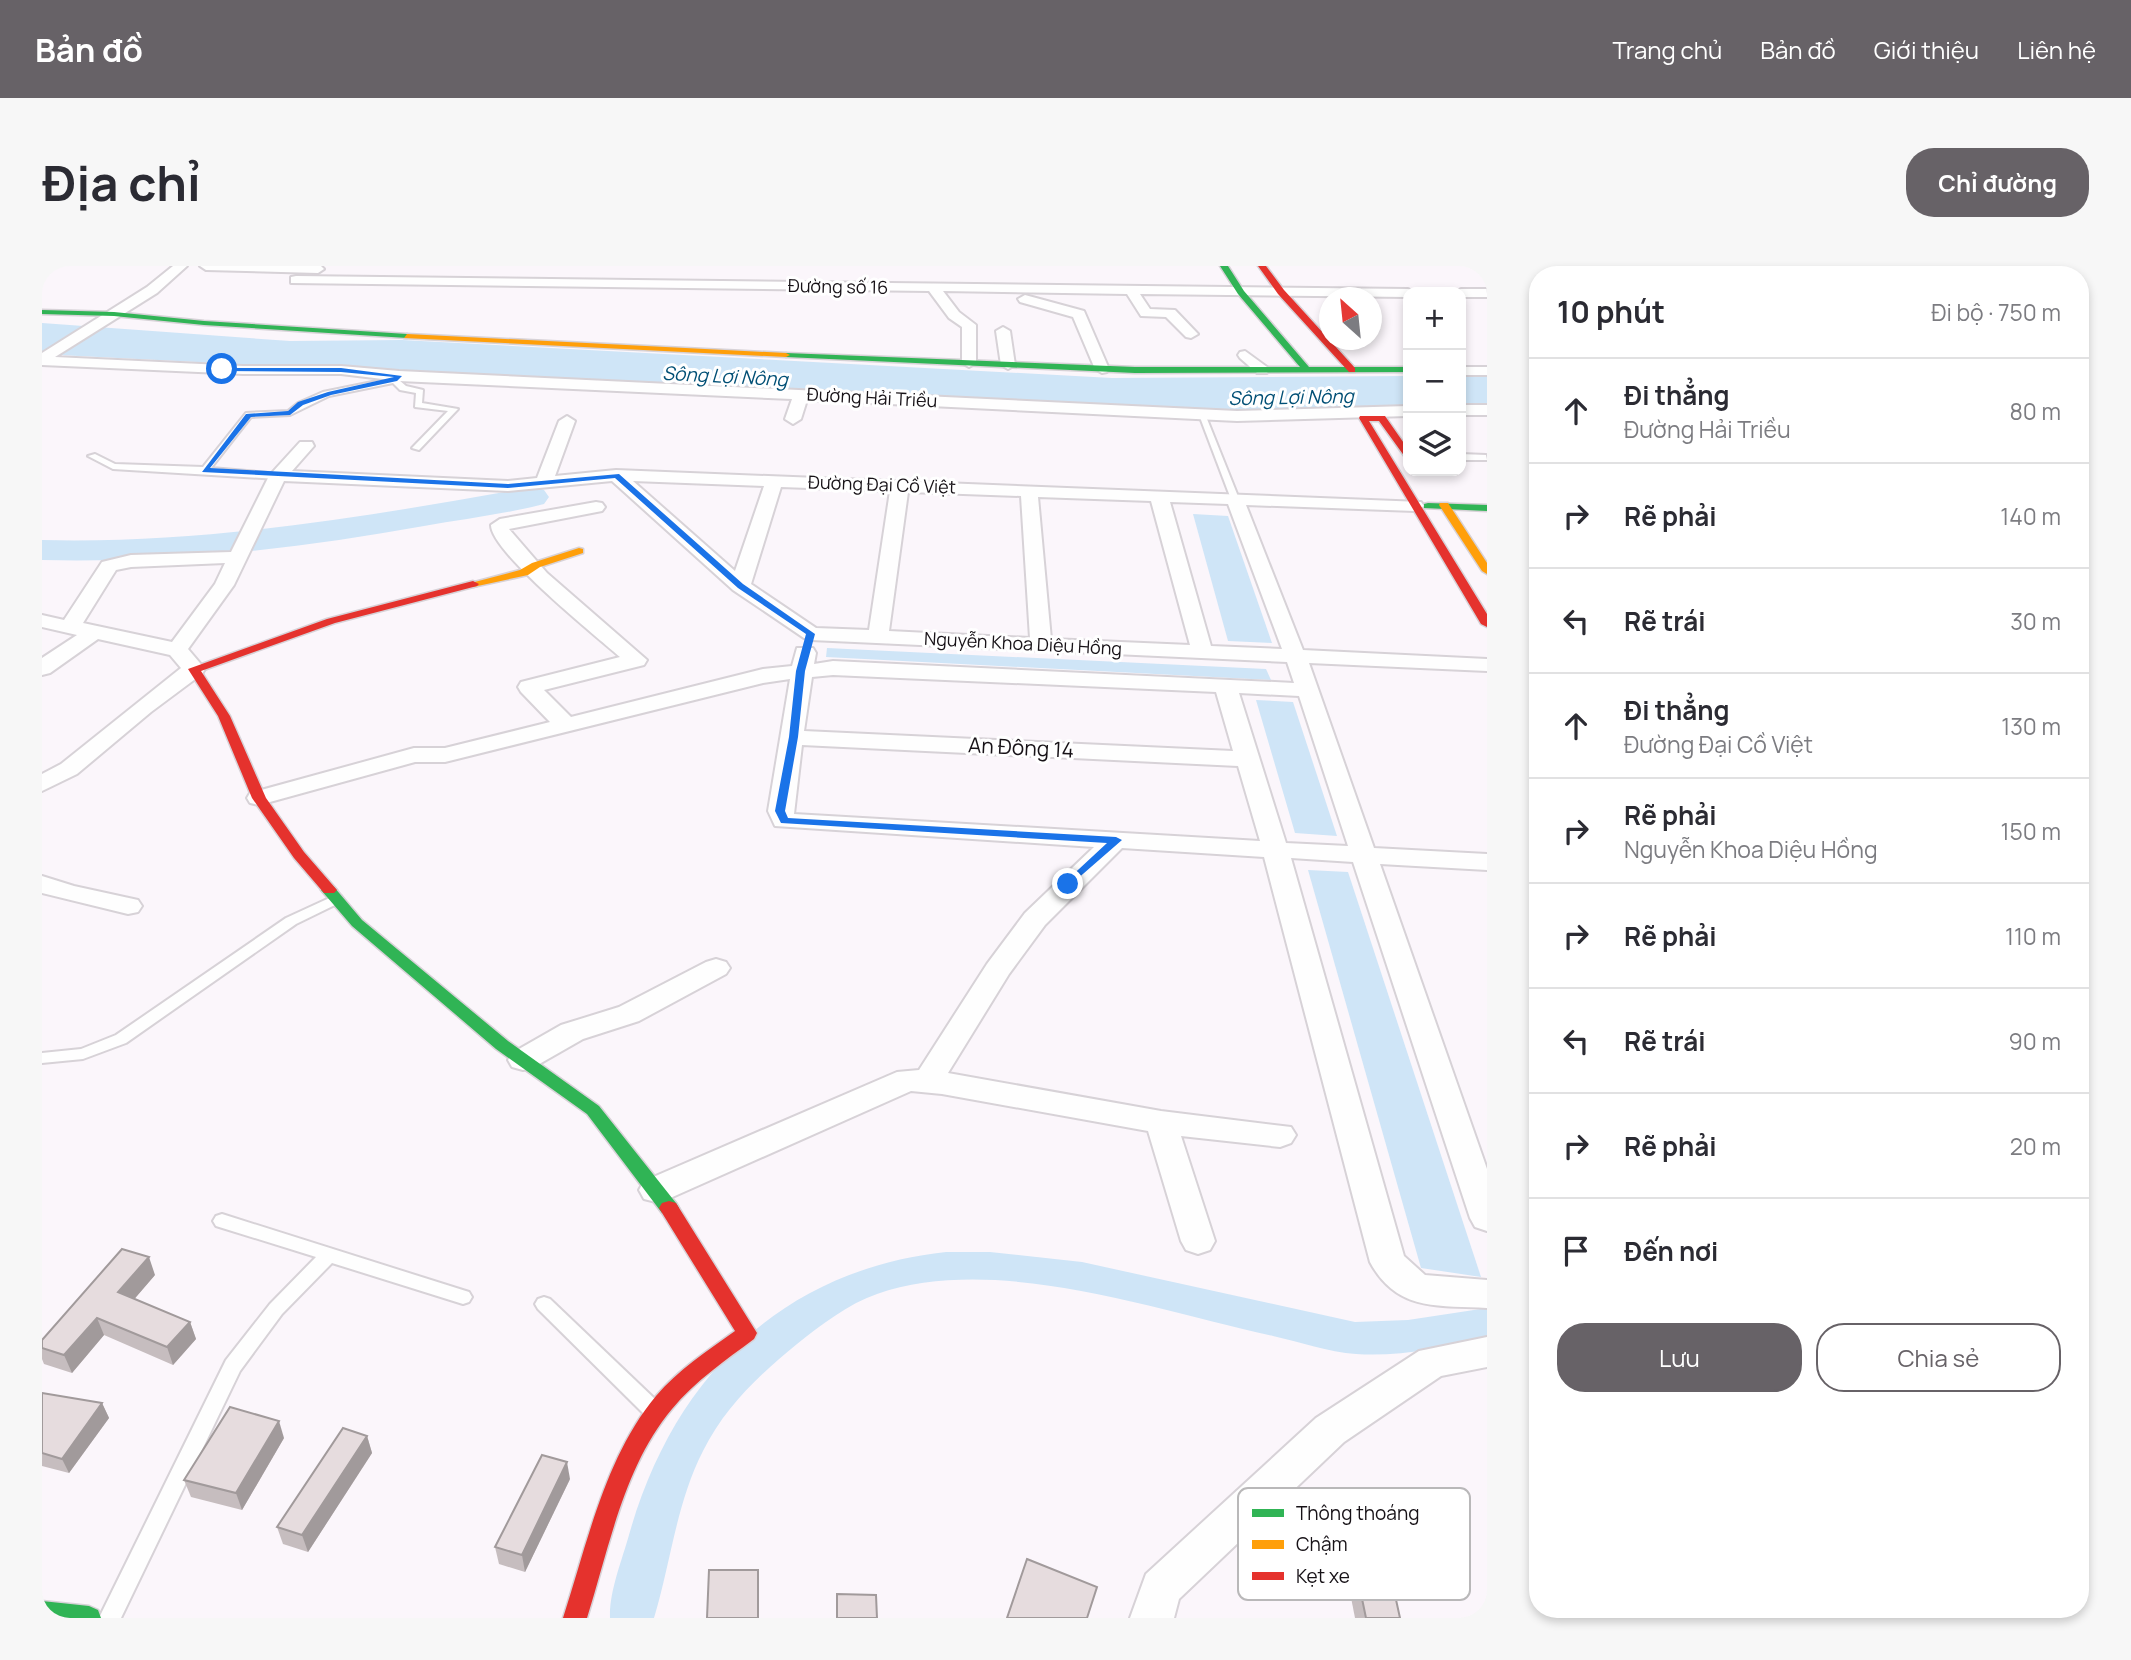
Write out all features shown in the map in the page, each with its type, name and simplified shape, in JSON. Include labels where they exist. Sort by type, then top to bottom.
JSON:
[{"type":"street","points":[[44,358],[152,290],[181,266]]},
{"type":"street","points":[[206,266],[340,268],[405,274]]},
{"type":"street","points":[[296,280],[374,282],[427,266]]},
{"type":"street","points":[[1224,266],[1241,292],[1307,370],[1353,392],[1363,418],[1487,624]]},
{"type":"street","points":[[1262,266],[1353,392],[1382,418],[1403,448]]},
{"type":"street","name":"Đường số 16","points":[[405,274],[725,286],[933,288],[1006,285],[1132,291],[1403,293]]},
{"type":"street","points":[[1107,274],[1115,290]]},
{"type":"street","points":[[1006,285],[1013,294],[1021,298],[1079,314],[1102,369]]},
{"type":"street","points":[[933,288],[954,315],[969,325],[969,363]]},
{"type":"street","points":[[1132,291],[1146,313],[1170,313],[1191,334]]},
{"type":"street","points":[[1466,293],[1487,293]]},
{"type":"street","points":[[42,312],[512,342],[1008,365],[1102,369],[1307,370]]},
{"type":"street","points":[[1003,331],[1008,365]]},
{"type":"street","points":[[1245,355],[1262,370]]},
{"type":"street","name":"Đường Hải Triều","points":[[44,358],[222,369],[341,370],[397,378],[1237,416],[1353,392],[1403,409]]},
{"type":"street","points":[[202,387],[222,369]]},
{"type":"street","points":[[1466,370],[1487,370]]},
{"type":"street","points":[[1353,392],[1403,372]]},
{"type":"street","points":[[793,419],[801,395]]},
{"type":"street","points":[[920,419],[924,401]]},
{"type":"street","points":[[1466,410],[1487,410]]},
{"type":"street","points":[[544,482],[568,421]]},
{"type":"street","points":[[177,650],[224,585],[278,476],[306,446]]},
{"type":"street","points":[[616,475],[740,586],[810,634],[800,671],[794,737],[780,811],[784,821],[1487,862]]},
{"type":"street","name":"Đường Đại Cồ Việt","points":[[278,476],[508,486],[616,475],[1487,508]]},
{"type":"street","points":[[740,586],[774,481]]},
{"type":"street","points":[[878,637],[900,486]]},
{"type":"street","points":[[1433,489],[1487,571]]},
{"type":"street","points":[[1029,491],[1041,645]]},
{"type":"street","points":[[1158,496],[1203,654]]},
{"type":"street","points":[[1235,499],[1307,690],[1487,1218]]},
{"type":"street","points":[[566,725],[529,687],[636,660],[531,568],[500,532],[500,525],[596,507]]},
{"type":"street","points":[[70,627],[109,566],[131,561],[242,549]]},
{"type":"street","points":[[42,784],[69,769],[143,707],[194,669],[331,621],[417,597],[524,573],[579,551]]},
{"type":"street","points":[[42,621],[177,650],[194,669],[224,716],[259,798],[299,855],[357,923],[523,1060],[593,1110],[656,1190],[694,1244],[747,1333],[698,1370],[655,1413],[624,1471],[575,1618]]},
{"type":"street","points":[[42,668],[94,633]]},
{"type":"street","name":"Nguyễn Khoa Diệu Hồng","points":[[810,634],[1487,665]]},
{"type":"street","points":[[259,798],[414,755],[445,755],[763,676],[800,671],[833,668],[917,670],[1226,688],[1307,690]]},
{"type":"street","points":[[1226,688],[1275,849],[1388,1262],[1417,1289],[1487,1294]]},
{"type":"street","name":"An Đông 14","points":[[794,737],[1249,759]]},
{"type":"street","points":[[928,1082],[997,970],[1035,919],[1116,840]]},
{"type":"street","points":[[42,884],[67,893],[128,906]]},
{"type":"street","points":[[523,1060],[572,1032],[629,1014],[716,968]]},
{"type":"street","points":[[656,1190],[908,1080],[1161,1122],[1280,1135]]},
{"type":"street","points":[[1161,1122],[1198,1241]]},
{"type":"street","points":[[1268,1488],[1330,1430],[1432,1362],[1487,1352]]},
{"type":"street","points":[[1152,1618],[1161,1588],[1238,1516]]},
{"type":"street","points":[[42,1613],[89,1618]]},
{"type":"lane","points":[[205,470],[249,415],[290,413],[301,404],[330,393],[397,378],[403,388],[420,392],[418,405],[454,409],[416,448]]},
{"type":"lane","points":[[1201,414],[1235,499]]},
{"type":"lane","points":[[92,456],[113,466],[278,476]]},
{"type":"lane","points":[[1466,457],[1486,458]]},
{"type":"lane","points":[[42,1058],[64,1060],[102,1049],[121,1039],[291,921],[336,899]]},
{"type":"lane","points":[[222,1221],[463,1297]]},
{"type":"lane","points":[[110,1618],[233,1366],[276,1309],[329,1255]]},
{"type":"lane","points":[[544,1304],[655,1413]]},
{"type":"water","name":"Sông Lợi Nông","points":[[42,323],[290,341],[402,340],[1112,378],[1403,376],[1403,408],[1187,412],[42,354]]},
{"type":"water","points":[[1466,375],[1487,375],[1487,406],[1466,407]]},
{"type":"water","points":[[1193,514],[1228,516],[1272,643],[1228,641]]},
{"type":"water","points":[[827,648],[1266,669],[1271,680],[826,657]]},
{"type":"water","points":[[1256,700],[1293,702],[1337,836],[1295,833]]},
{"type":"water","points":[[1308,870],[1348,872],[1481,1277],[1421,1268]]},
{"type":"building","points":[[122,1249],[149,1257],[118,1292],[190,1322],[167,1347],[97,1318],[64,1355],[42,1348],[42,1340]]},
{"type":"building","points":[[42,1393],[102,1403],[62,1459],[42,1453]]},
{"type":"building","points":[[230,1407],[279,1421],[236,1493],[184,1480]]},
{"type":"building","points":[[343,1428],[367,1436],[302,1535],[277,1527]]},
{"type":"building","points":[[542,1455],[567,1462],[522,1555],[495,1547]]},
{"type":"building","points":[[1027,1559],[1097,1587],[1087,1618],[1007,1618]]},
{"type":"building","points":[[709,1570],[758,1570],[758,1618],[707,1618]]},
{"type":"building","points":[[837,1594],[876,1595],[877,1618],[837,1618]]},
{"type":"building","points":[[1362,1600],[1396,1600],[1400,1618],[1366,1618]]},
{"type":"waterway","points":[[42,550],[166,550],[228,545],[350,529],[533,497]]},
{"type":"waterway","points":[[632,1616],[664,1495],[675,1466],[705,1411],[737,1373],[789,1328],[833,1298],[869,1281],[905,1271],[946,1267],[1036,1270],[1126,1285],[1355,1338],[1408,1336],[1487,1324]]},
{"type":"traffic: fast","points":[[1224,266],[1241,292],[1307,370]]},
{"type":"traffic: fast","points":[[42,312],[114,314],[204,323],[407,336]]},
{"type":"traffic: fast","points":[[786,355],[1135,370],[1403,370]]},
{"type":"traffic: fast","points":[[1428,506],[1487,508]]},
{"type":"traffic: fast","points":[[329,890],[357,923],[502,1045],[593,1110],[669,1208]]},
{"type":"traffic: fast","points":[[42,1613],[89,1618]]},
{"type":"traffic: slow","points":[[407,336],[786,355]]},
{"type":"traffic: slow","points":[[1444,505],[1487,571]]},
{"type":"traffic: slow","points":[[473,584],[524,573],[536,565],[579,551]]},
{"type":"traffic: jam","points":[[1262,266],[1281,292],[1352,370]]},
{"type":"traffic: jam","points":[[1403,448],[1382,418],[1363,418],[1487,624]]},
{"type":"traffic: jam","points":[[329,890],[299,855],[259,798],[224,716],[194,669],[331,621],[473,584]]},
{"type":"traffic: jam","points":[[575,1618],[608,1513],[641,1436],[664,1402],[675,1391],[747,1333],[669,1208]]},
{"type":"route","points":[[222,369],[341,370],[399,376],[395,380],[330,393],[301,404],[290,413],[249,415],[205,470],[278,476],[508,486],[616,475],[740,586],[810,634],[800,671],[794,737],[780,811],[784,821],[1116,840],[1068,884]]}]
